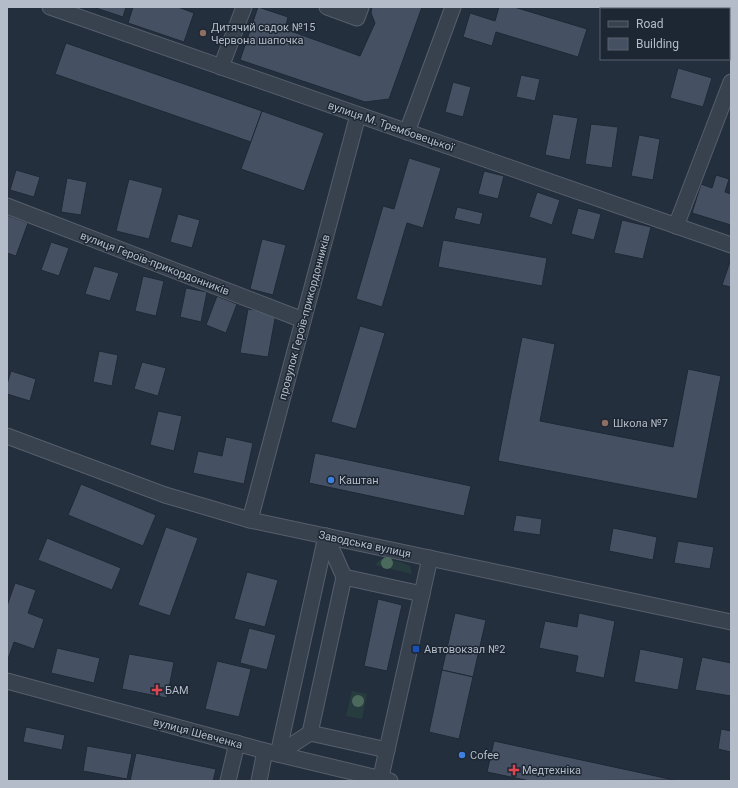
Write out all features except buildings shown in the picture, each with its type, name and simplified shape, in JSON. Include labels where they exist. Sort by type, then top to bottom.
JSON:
[{"type":"street","name":"вулиця М. Трембовецької","points":[[50,7],[731,245]]},
{"type":"street","points":[[221,67],[244,7]]},
{"type":"street","points":[[327,7],[357,18],[362,7]]},
{"type":"street","points":[[406,132],[453,7]]},
{"type":"street","points":[[676,226],[731,82]]},
{"type":"street","name":"провулок Героїв-прикордонників","points":[[250,520],[358,115]]},
{"type":"street","name":"вулиця Героїв-прикордонників","points":[[7,206],[303,320]]},
{"type":"street","name":"Заводська вулиця","points":[[7,436],[165,496],[250,520],[731,622]]},
{"type":"street","points":[[310,733],[344,577],[326,536]]},
{"type":"street","points":[[259,781],[272,752],[326,536]]},
{"type":"street","points":[[384,780],[387,750],[430,558]]},
{"type":"street","points":[[344,577],[422,594]]},
{"type":"street","name":"вулиця Шевченка","points":[[7,682],[384,780]]},
{"type":"street","points":[[272,752],[310,733],[387,750]]},
{"type":"street","points":[[228,781],[237,743]]},
{"type":"green space","points":[[385,559],[401,562],[410,566],[412,574],[375,565],[380,560]]},
{"type":"green space","points":[[352,691],[367,694],[362,719],[346,716]]},
{"type":"place","name":"Дитячий садок №15 Червона шапочка","points":[[203,33]]},
{"type":"place","name":"Школа №7","points":[[605,423]]},
{"type":"place","name":"Каштан","points":[[331,480]]},
{"type":"place","name":"Автовокзал №2","points":[[416,649]]},
{"type":"place","name":"БАМ","points":[[157,690]]},
{"type":"place","name":"Cofee","points":[[462,755]]},
{"type":"place","name":"Медтехніка","points":[[514,770]]}]
